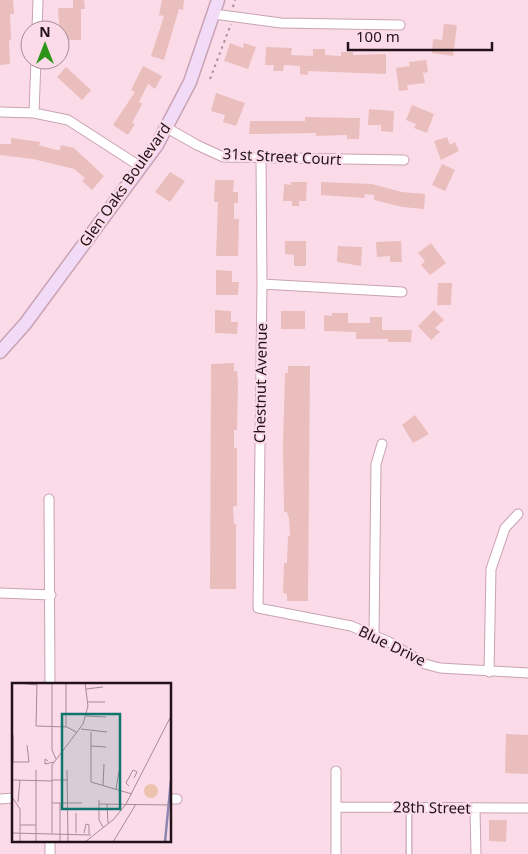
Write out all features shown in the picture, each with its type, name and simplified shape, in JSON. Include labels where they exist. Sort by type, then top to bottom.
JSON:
[{"type":"main road","name":"Glen Oaks Boulevard","points":[[0,352],[25,324],[167,128],[190,82],[218,0]]},
{"type":"street","points":[[37,20],[38,0]]},
{"type":"street","points":[[214,14],[282,23],[400,25]]},
{"type":"street","points":[[34,113],[36,70]]},
{"type":"street","points":[[0,112],[34,113],[68,120],[140,167]]},
{"type":"street","name":"31st Street Court","points":[[167,128],[223,157],[404,160]]},
{"type":"street","name":"Chestnut Avenue","points":[[258,608],[262,284],[261,159]]},
{"type":"street","points":[[262,284],[402,292]]},
{"type":"street","points":[[374,634],[376,464],[382,444]]},
{"type":"street","points":[[49,499],[50,683]]},
{"type":"street","points":[[489,672],[491,569],[505,528],[518,514]]},
{"type":"street","points":[[0,593],[51,595]]},
{"type":"street","name":"Blue Drive","points":[[258,608],[352,626],[374,634],[425,664],[440,668],[528,674]]},
{"type":"street","points":[[336,772],[336,854]]},
{"type":"street","name":"28th Street","points":[[336,807],[528,808]]},
{"type":"street","points":[[475,809],[476,854]]},
{"type":"lane","points":[[409,808],[409,854]]},
{"type":"path","points":[[210,79],[230,28],[235,0]]},
{"type":"building","points":[[0,0],[13,0],[14,14],[10,14],[10,64],[0,65]]},
{"type":"building","points":[[73,0],[84,0],[85,9],[81,9],[81,40],[70,40],[70,20],[59,20],[58,8],[73,8]]},
{"type":"building","points":[[162,0],[184,0],[183,10],[179,9],[164,60],[151,56],[164,16],[159,15]]},
{"type":"building","points":[[444,24],[457,25],[453,56],[432,53],[433,39],[442,40]]},
{"type":"building","points":[[230,43],[243,48],[244,43],[256,47],[248,69],[224,61]]},
{"type":"building","points":[[266,47],[292,48],[291,55],[313,56],[313,49],[325,49],[325,55],[341,56],[341,52],[353,52],[353,55],[386,54],[386,74],[308,71],[308,75],[300,74],[300,66],[284,65],[283,71],[273,71],[274,65],[265,65]]},
{"type":"building","points":[[426,60],[428,72],[423,73],[425,83],[407,85],[408,90],[399,91],[396,68],[410,66],[409,62]]},
{"type":"building","points":[[143,66],[162,76],[155,89],[148,84],[139,102],[142,104],[132,123],[135,124],[128,135],[113,125],[135,92],[131,90]]},
{"type":"building","points":[[63,70],[69,70],[91,90],[82,100],[57,77]]},
{"type":"building","points":[[216,93],[245,103],[236,126],[223,122],[225,115],[211,111]]},
{"type":"building","points":[[412,105],[434,114],[427,133],[414,128],[416,124],[406,120]]},
{"type":"building","points":[[369,109],[394,111],[393,132],[381,131],[381,125],[368,125]]},
{"type":"building","points":[[305,117],[360,118],[359,139],[347,139],[347,135],[316,136],[316,133],[249,134],[250,121],[305,121]]},
{"type":"building","points":[[447,137],[450,145],[455,142],[459,151],[441,160],[434,141]]},
{"type":"building","points":[[11,138],[40,142],[39,145],[56,150],[60,150],[61,145],[74,148],[104,176],[92,190],[82,181],[85,178],[74,169],[33,159],[0,155],[0,144],[11,144]]},
{"type":"building","points":[[442,164],[455,170],[445,191],[432,185]]},
{"type":"building","points":[[170,172],[185,181],[170,202],[155,192]]},
{"type":"building","points":[[215,180],[234,180],[233,192],[238,192],[238,203],[234,203],[234,219],[239,219],[238,256],[216,256],[218,202],[214,202]]},
{"type":"building","points":[[291,182],[307,182],[306,201],[299,201],[299,206],[292,206],[292,201],[283,201],[284,184],[291,185]]},
{"type":"building","points":[[321,182],[372,184],[402,192],[425,194],[424,209],[402,207],[374,200],[374,195],[365,194],[364,198],[321,195]]},
{"type":"building","points":[[285,241],[306,241],[306,266],[294,266],[294,255],[285,254]]},
{"type":"building","points":[[401,241],[402,262],[390,262],[390,256],[377,257],[376,242]]},
{"type":"building","points":[[431,243],[446,263],[430,275],[421,265],[425,261],[418,253]]},
{"type":"building","points":[[338,246],[362,247],[361,266],[337,262]]},
{"type":"building","points":[[216,270],[232,271],[232,282],[239,282],[238,295],[216,295]]},
{"type":"building","points":[[438,283],[452,283],[451,305],[437,305]]},
{"type":"building","points":[[215,310],[231,311],[231,322],[238,322],[237,334],[215,333]]},
{"type":"building","points":[[434,310],[444,320],[435,328],[440,332],[431,340],[418,326]]},
{"type":"building","points":[[281,311],[305,311],[305,329],[281,329]]},
{"type":"building","points":[[332,313],[348,313],[348,323],[370,323],[370,317],[382,317],[382,330],[412,330],[411,342],[388,342],[388,339],[356,339],[356,332],[324,331],[324,315],[332,316]]},
{"type":"building","points":[[234,363],[234,371],[237,371],[238,382],[237,430],[234,430],[234,448],[237,448],[237,506],[233,506],[234,524],[236,524],[236,589],[210,589],[211,364]]},
{"type":"building","points":[[288,366],[310,366],[308,601],[287,601],[287,594],[283,593],[284,563],[287,563],[288,536],[290,536],[289,519],[287,512],[284,512],[283,445],[285,373],[288,373]]},
{"type":"building","points":[[415,415],[429,434],[413,443],[402,425]]},
{"type":"building","points":[[506,734],[528,735],[528,774],[505,773]]},
{"type":"building","points":[[489,820],[507,820],[506,842],[489,841]]}]
